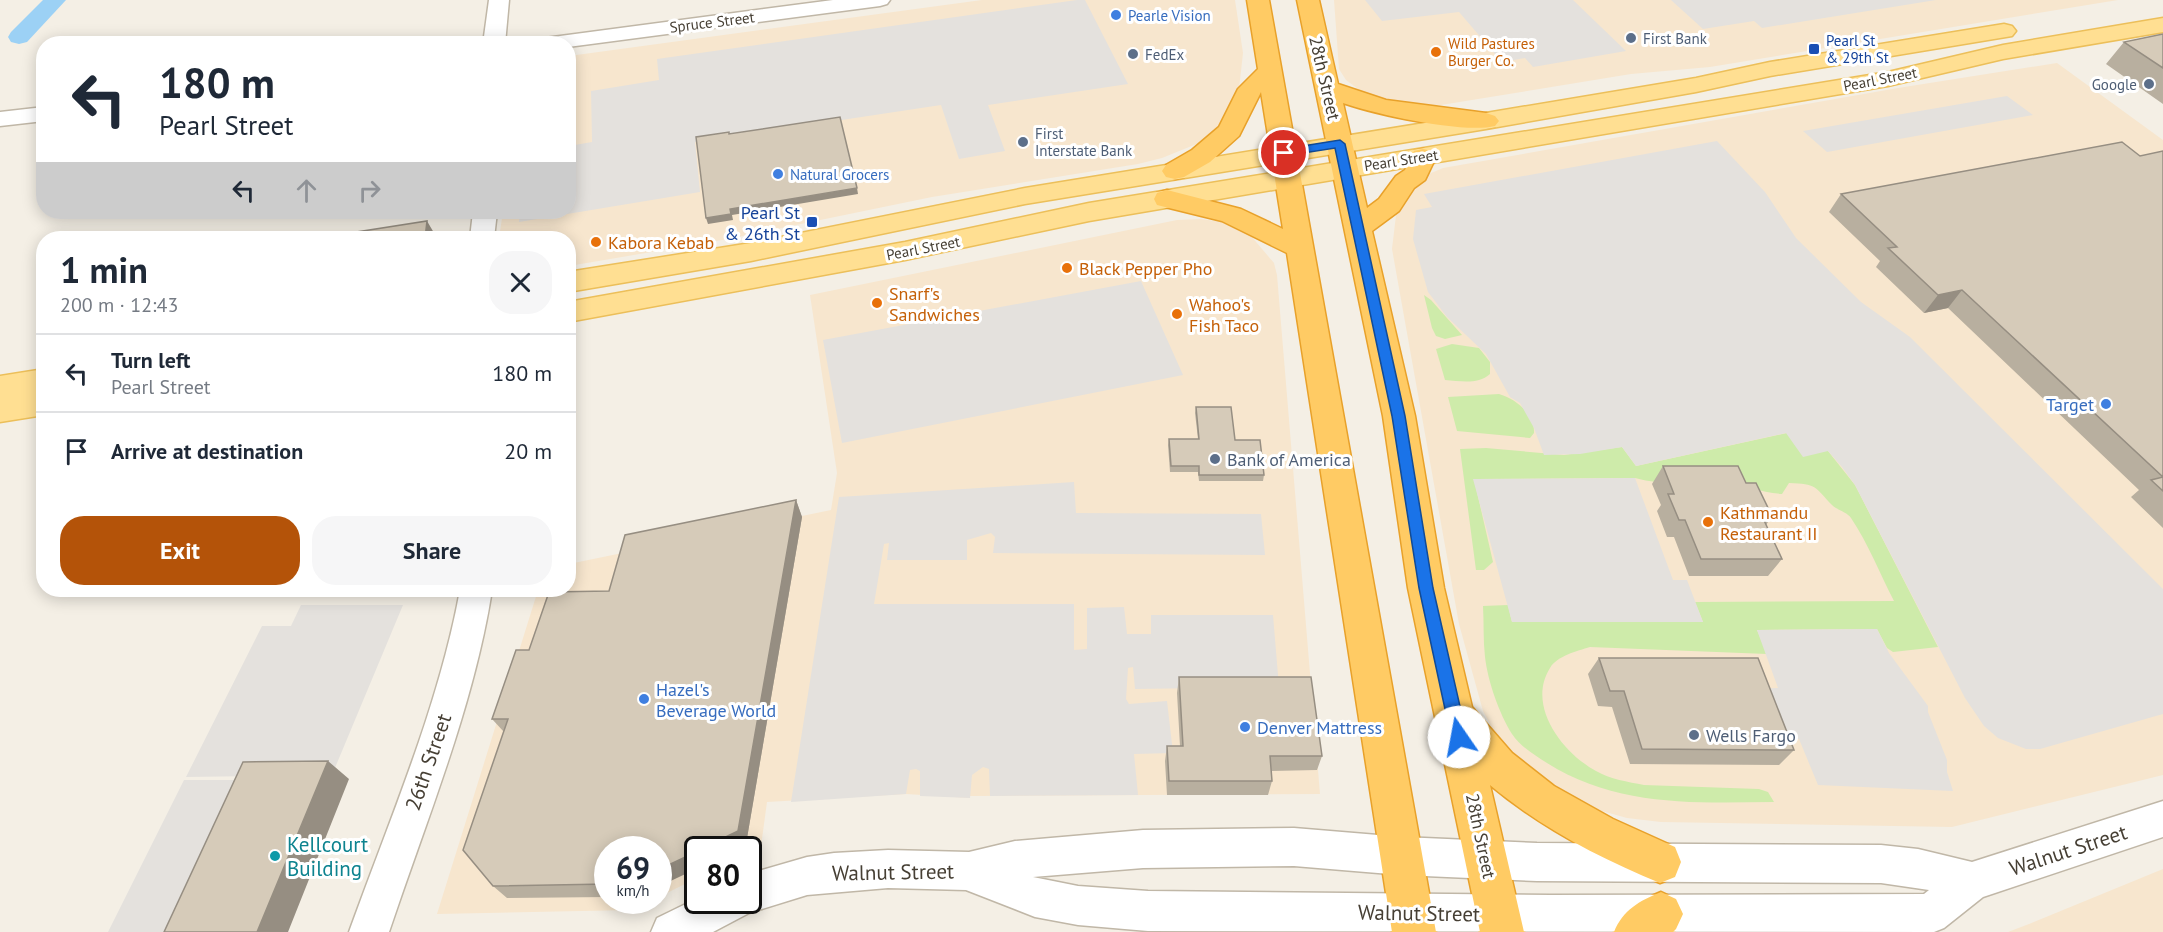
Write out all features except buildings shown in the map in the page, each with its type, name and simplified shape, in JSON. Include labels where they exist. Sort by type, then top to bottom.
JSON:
[{"type":"highway","points":[[1258,0],[1412,922]]},
{"type":"highway","name":"28th Street","points":[[1308,0],[1399,416],[1426,588],[1500,923]]},
{"type":"highway","points":[[1175,171],[1201,156],[1230,130],[1250,89],[1269,71]]},
{"type":"highway","points":[[1328,88],[1390,110],[1486,121]]},
{"type":"highway","points":[[1358,228],[1389,205],[1405,182],[1416,174],[1423,157]]},
{"type":"highway","points":[[1167,199],[1231,215],[1299,248]]},
{"type":"highway","points":[[1454,715],[1502,771],[1529,792],[1595,831],[1660,861]]},
{"type":"main road","name":"Pearl Street","points":[[576,311],[905,251],[1089,212],[1167,199],[1286,166],[1340,144],[1696,85],[1770,69],[2163,4]]},
{"type":"main road","name":"Pearl Street","points":[[576,281],[751,252],[1025,196],[1175,171],[1286,166],[1345,170],[1888,79],[2003,52],[2163,25]]},
{"type":"main road","points":[[672,294],[757,266],[884,236],[893,232],[898,221]]},
{"type":"main road","points":[[0,377],[36,370]]},
{"type":"main road","points":[[0,387],[36,381]]},
{"type":"main road","points":[[0,410],[36,404]]},
{"type":"street","points":[[495,36],[500,0]]},
{"type":"street","name":"Spruce Street","points":[[576,40],[880,0]]},
{"type":"street","points":[[0,119],[36,115]]},
{"type":"street","name":"26th Street","points":[[369,932],[453,690],[468,637],[475,597]]},
{"type":"street","name":"Walnut Street","points":[[969,871],[997,887],[1028,897],[1091,908],[1148,911],[1412,922],[1500,923],[1648,923],[1930,914],[1972,881],[2163,819]]},
{"type":"street","name":"Walnut Street","points":[[762,890],[807,876],[856,869],[969,871],[1015,860],[1143,849],[1294,847],[1486,860],[1881,864],[1918,868],[1972,881]]},
{"type":"street","points":[[671,932],[707,914]]},
{"type":"shaded area","points":[[982,0],[1235,0],[1243,53],[1239,89],[1221,125],[1199,143],[1162,158],[1138,164],[932,197],[728,239],[576,265],[576,231],[500,231],[502,219],[576,219],[576,55]]},
{"type":"shaded area","points":[[1085,0],[1128,84],[988,105],[1005,151],[959,159],[941,105],[695,142],[700,192],[576,213],[576,145],[592,142],[591,91],[659,80],[657,59]]},
{"type":"shaded area","points":[[1334,0],[2118,0],[1710,67],[1631,74],[1441,105],[1413,106],[1366,95],[1346,80],[1339,69]]},
{"type":"shaded area","points":[[1365,0],[1573,0],[1626,51],[1533,67],[1525,58],[1502,62],[1459,12],[1382,21]]},
{"type":"shaded area","points":[[1671,0],[1936,0],[1762,28],[1754,21],[1703,29]]},
{"type":"shaded area","points":[[2057,63],[2163,140],[2163,775],[1952,827],[1661,822],[1627,818],[1591,808],[1533,779],[1498,739],[1483,711],[1459,624],[1392,249],[1397,207],[1424,176],[1443,168],[1898,88]]},
{"type":"shaded area","points":[[2007,96],[2033,115],[1827,152],[1803,131]]},
{"type":"shaded area","points":[[1717,141],[1765,192],[1796,238],[1861,302],[1910,337],[2163,589],[2163,714],[2040,749],[2026,749],[1998,738],[1984,726],[1965,698],[1855,485],[1828,451],[1803,457],[1786,433],[1636,466],[1622,447],[1580,454],[1544,455],[1534,428],[1520,403],[1510,397],[1486,354],[1447,317],[1428,292],[1413,239],[1416,210],[1432,207],[1424,194]]},
{"type":"shaded area","points":[[519,219],[537,219],[519,222]]},
{"type":"shaded area","points":[[1201,219],[1222,222],[1251,236],[1274,263],[1277,275],[1320,794],[970,796],[970,798],[906,794],[767,802],[762,839],[762,836],[684,836],[684,884],[672,890],[672,836],[594,836],[594,911],[437,914],[536,597],[576,597],[576,563],[831,510],[837,473],[810,295],[1177,220]]},
{"type":"shaded area","points":[[1141,281],[1183,375],[842,443],[823,340]]},
{"type":"shaded area","points":[[1635,478],[1673,580],[1687,580],[1703,622],[1512,622],[1473,479]]},
{"type":"shaded area","points":[[1074,482],[1076,513],[1261,514],[1265,555],[993,553],[995,537],[991,533],[967,540],[967,560],[887,560],[889,543],[884,544],[874,604],[1074,604],[1074,650],[1087,649],[1087,608],[1124,607],[1127,634],[1151,634],[1151,615],[1273,615],[1279,687],[1135,689],[1133,667],[1128,668],[1126,699],[1129,704],[1167,701],[1173,753],[1134,754],[1138,795],[990,796],[989,769],[983,767],[972,775],[970,798],[920,796],[920,771],[916,769],[910,770],[906,794],[791,802],[839,497]]},
{"type":"shaded area","points":[[301,605],[403,605],[332,775],[186,777],[262,626],[291,626]]},
{"type":"shaded area","points":[[1877,629],[1889,653],[1928,706],[1928,712],[1947,760],[1947,772],[1953,791],[1818,785],[1799,739],[1772,739],[1752,689],[1778,688],[1757,630]]},
{"type":"shaded area","points":[[184,780],[249,780],[185,932],[108,932]]},
{"type":"shaded area","points":[[2163,869],[2163,932],[2008,932],[2029,924]]},
{"type":"green space","points":[[1424,295],[1462,335],[1445,339],[1436,336]]},
{"type":"green space","points":[[1452,344],[1479,348],[1490,362],[1490,374],[1474,381],[1445,380],[1436,349]]},
{"type":"green space","points":[[1499,394],[1518,404],[1528,414],[1534,433],[1530,438],[1457,431],[1448,397]]},
{"type":"green space","points":[[1796,431],[1828,451],[1855,485],[1938,647],[1893,652],[1887,648],[1877,629],[1757,630],[1767,654],[1590,647],[1562,657],[1550,668],[1544,683],[1542,698],[1545,713],[1561,741],[1572,753],[1601,774],[1644,785],[1759,789],[1768,792],[1774,802],[1685,802],[1628,795],[1601,788],[1574,777],[1547,763],[1524,747],[1507,726],[1491,687],[1485,657],[1483,606],[1508,605],[1512,622],[1703,622],[1695,602],[1894,601],[1851,518],[1834,507],[1814,487],[1798,483],[1789,483],[1782,494],[1730,484],[1667,483],[1635,478],[1474,479],[1493,562],[1484,570],[1476,570],[1460,449],[1486,448],[1564,455],[1622,447],[1636,466]]},
{"type":"waterway","points":[[19,37],[55,0]]},
{"type":"place","name":"Pearle Vision","points":[[1116,15]]},
{"type":"place","name":"First Bank","points":[[1631,38]]},
{"type":"place","name":"Pearl St & 29th St","points":[[1814,49]]},
{"type":"place","name":"Wild Pastures Burger Co.","points":[[1436,52]]},
{"type":"place","name":"FedEx","points":[[1133,54]]},
{"type":"place","name":"Google","points":[[2149,84]]},
{"type":"place","name":"First Interstate Bank","points":[[1023,142]]},
{"type":"place","name":"Natural Grocers","points":[[778,174]]},
{"type":"place","name":"Pearl St & 26th St","points":[[812,222]]},
{"type":"place","name":"Kabora Kebab","points":[[596,242]]},
{"type":"place","name":"Black Pepper Pho","points":[[1067,268]]},
{"type":"place","name":"Snarf's Sandwiches","points":[[877,303]]},
{"type":"place","name":"Wahoo's Fish Taco","points":[[1177,314]]},
{"type":"place","name":"Target","points":[[2106,404]]},
{"type":"place","name":"Bank of America","points":[[1215,459]]},
{"type":"place","name":"Kathmandu Restaurant II","points":[[1708,522]]},
{"type":"place","name":"Hazel's Beverage World","points":[[644,699]]},
{"type":"place","name":"Denver Mattress","points":[[1245,727]]},
{"type":"place","name":"Wells Fargo","points":[[1694,735]]},
{"type":"place","name":"Kellcourt Building","points":[[275,856]]},
{"type":"route","points":[[1284,153],[1340,144],[1399,416],[1426,588],[1459,737]]}]
